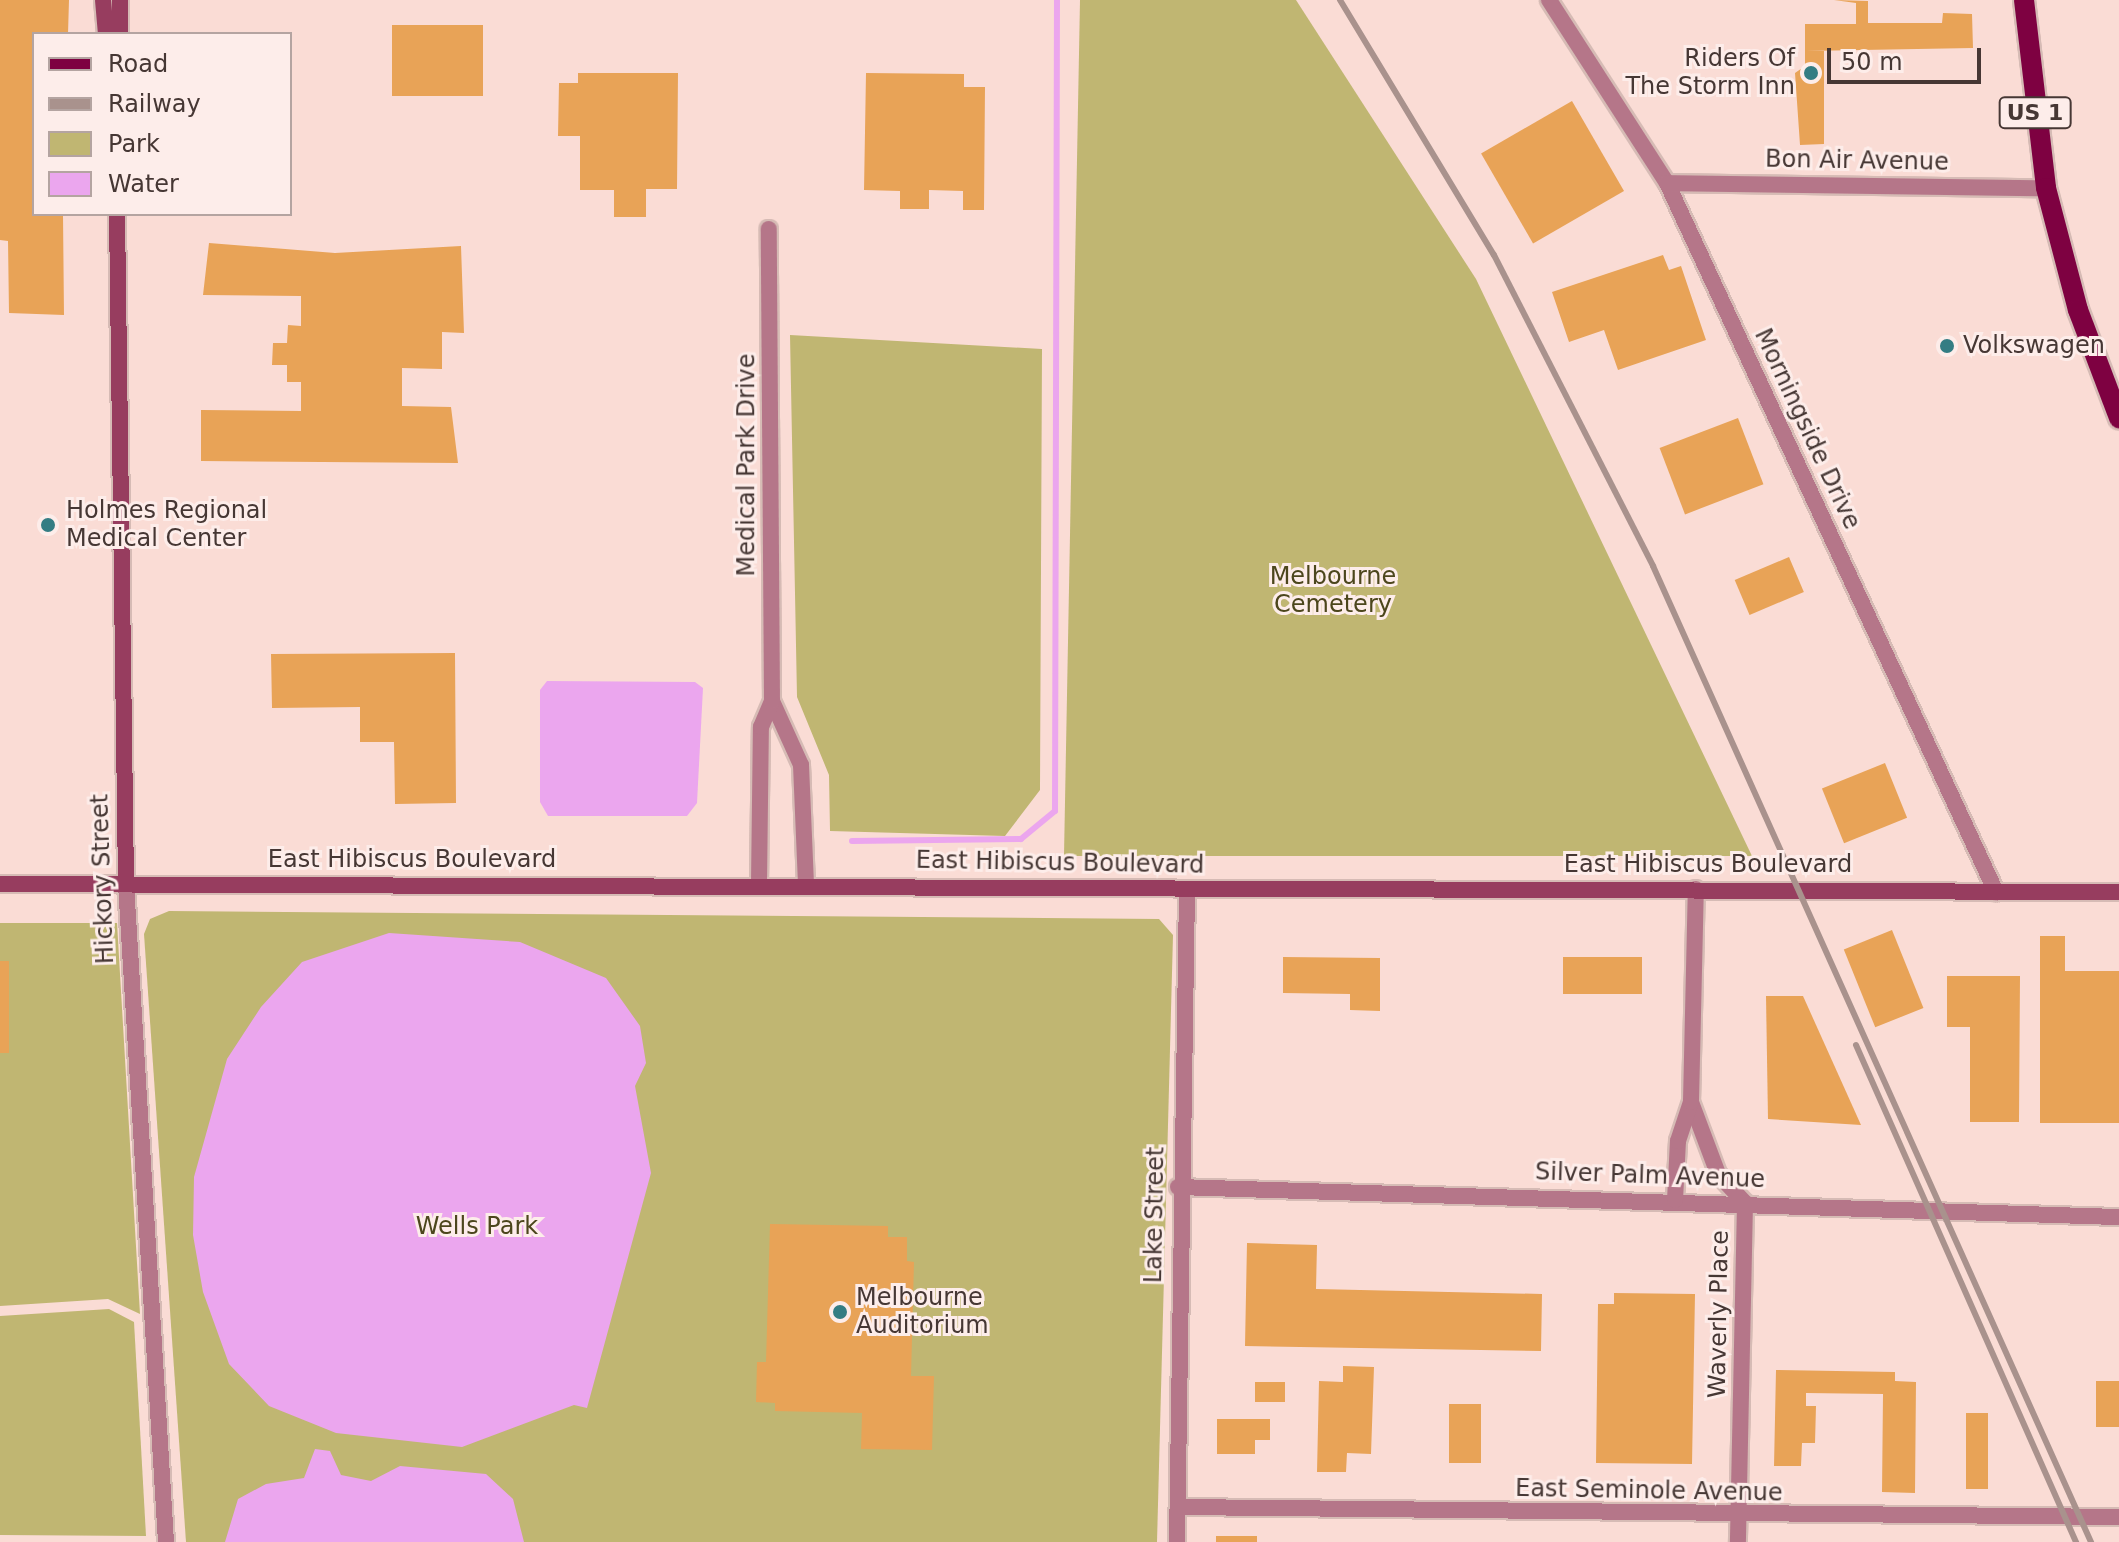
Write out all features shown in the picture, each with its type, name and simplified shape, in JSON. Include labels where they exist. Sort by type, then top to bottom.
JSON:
[{"type":"main road","name":"US 1","points":[[2024,0],[2046,188],[2078,310],[2119,418]]},
{"type":"street","points":[[103,0],[106,32]]},
{"type":"street","points":[[120,0],[120,32]]},
{"type":"street","name":"Morningside Drive","points":[[1549,0],[1667,183],[1996,892]]},
{"type":"street","name":"Bon Air Avenue","points":[[1667,183],[2046,188]]},
{"type":"street","name":"Hickory Street","points":[[117,216],[126,884],[166,1542]]},
{"type":"street","name":"Medical Park Drive","points":[[759,883],[761,727],[772,701],[769,229]]},
{"type":"street","name":"Medical Park Drive","points":[[772,701],[801,765],[806,884]]},
{"type":"street","name":"East Hibiscus Boulevard","points":[[0,884],[759,883],[1187,889],[2119,892]]},
{"type":"street","name":"Lake Street","points":[[1177,1542],[1178,1187],[1187,889]]},
{"type":"street","name":"Waverly Place","points":[[1675,1200],[1678,1141],[1691,1102],[1696,889]]},
{"type":"street","name":"Waverly Place","points":[[1691,1102],[1718,1174],[1745,1203],[1738,1542]]},
{"type":"street","name":"Silver Palm Avenue","points":[[1178,1187],[1675,1200],[2119,1217]]},
{"type":"street","name":"East Seminole Avenue","points":[[1178,1507],[1739,1517],[2119,1517]]},
{"type":"green space","name":"Melbourne Cemetery","points":[[1080,0],[1296,0],[1476,279],[1752,856],[1064,856]]},
{"type":"green space","points":[[790,335],[1042,349],[1040,790],[1005,836],[830,831],[829,775],[797,697]]},
{"type":"green space","name":"Wells Park","points":[[169,911],[1159,919],[1173,935],[1157,1542],[186,1542],[144,934],[150,919]]},
{"type":"green space","points":[[0,923],[117,923],[140,1314],[108,1299],[0,1306]]},
{"type":"green space","points":[[109,1309],[134,1322],[146,1536],[0,1535],[0,1316]]},
{"type":"water","points":[[547,681],[695,682],[703,688],[697,803],[687,816],[548,816],[540,802],[540,690]]},
{"type":"water","points":[[389,933],[520,942],[606,978],[640,1026],[646,1063],[635,1086],[651,1173],[587,1408],[574,1405],[462,1447],[336,1433],[269,1406],[229,1364],[203,1292],[193,1235],[194,1177],[227,1059],[261,1007],[302,962]]},
{"type":"water","points":[[315,1449],[330,1451],[341,1475],[371,1481],[400,1466],[486,1474],[513,1499],[524,1542],[225,1542],[238,1499],[266,1484],[304,1478]]},
{"type":"building","points":[[0,0],[69,0],[68,32],[32,32],[32,216],[63,216],[64,315],[9,313],[8,241],[0,240]]},
{"type":"building","name":"Riders Of The Storm Inn","points":[[1834,0],[1868,1],[1868,23],[1942,23],[1943,13],[1972,14],[1973,48],[1806,51],[1824,51],[1824,144],[1800,145],[1795,73],[1805,66],[1805,24],[1856,24],[1856,3]]},
{"type":"building","points":[[392,25],[483,25],[483,96],[392,96]]},
{"type":"building","points":[[578,73],[678,73],[677,189],[646,189],[646,217],[614,217],[614,190],[580,190],[580,136],[558,136],[559,83],[578,83]]},
{"type":"building","points":[[866,73],[964,74],[964,87],[985,87],[984,210],[963,210],[963,191],[929,190],[929,209],[900,209],[900,191],[864,190]]},
{"type":"building","points":[[1572,101],[1624,191],[1533,244],[1481,154]]},
{"type":"building","points":[[209,243],[335,253],[461,246],[464,333],[442,332],[442,369],[402,368],[402,406],[451,407],[458,463],[201,461],[201,410],[301,411],[301,382],[287,382],[287,365],[272,365],[273,343],[287,343],[288,325],[301,326],[301,296],[203,295]]},
{"type":"building","points":[[1663,255],[1669,270],[1681,266],[1706,340],[1618,370],[1604,330],[1569,342],[1552,292]]},
{"type":"building","points":[[1738,418],[1763,484],[1685,514],[1660,448]]},
{"type":"building","points":[[1789,557],[1804,592],[1750,615],[1735,580]]},
{"type":"building","points":[[455,653],[456,803],[395,804],[394,742],[360,742],[360,707],[272,708],[271,654]]},
{"type":"building","points":[[1885,763],[1907,818],[1844,843],[1822,788]]},
{"type":"building","points":[[1892,930],[1923,1008],[1875,1027],[1844,949]]},
{"type":"building","points":[[2040,936],[2065,936],[2065,971],[2119,971],[2119,1123],[2040,1123]]},
{"type":"building","points":[[1283,957],[1380,958],[1380,1011],[1350,1010],[1350,994],[1283,993]]},
{"type":"building","points":[[1563,957],[1642,957],[1642,994],[1563,994]]},
{"type":"building","points":[[0,961],[9,961],[9,1053],[0,1053]]},
{"type":"building","points":[[1947,976],[2020,976],[2019,1122],[1970,1122],[1970,1027],[1947,1027]]},
{"type":"building","points":[[1766,996],[1803,996],[1861,1125],[1768,1119]]},
{"type":"building","name":"Melbourne Auditorium","points":[[770,1224],[888,1226],[888,1237],[907,1237],[907,1261],[914,1262],[911,1376],[934,1376],[932,1450],[861,1449],[862,1413],[775,1411],[775,1403],[756,1402],[757,1362],[766,1362]]},
{"type":"building","points":[[1247,1243],[1317,1245],[1316,1289],[1542,1294],[1541,1351],[1245,1346]]},
{"type":"building","points":[[1614,1293],[1695,1294],[1692,1464],[1596,1463],[1598,1304],[1614,1304]]},
{"type":"building","points":[[1343,1366],[1374,1367],[1371,1454],[1347,1453],[1346,1472],[1317,1472],[1319,1381],[1343,1382]]},
{"type":"building","points":[[1776,1370],[1895,1372],[1895,1381],[1916,1382],[1915,1493],[1882,1492],[1883,1394],[1806,1393],[1806,1406],[1816,1406],[1815,1443],[1802,1443],[1801,1466],[1774,1466]]},
{"type":"building","points":[[2096,1381],[2119,1381],[2119,1427],[2096,1427]]},
{"type":"building","points":[[1255,1382],[1285,1382],[1285,1402],[1255,1402]]},
{"type":"building","points":[[1449,1404],[1481,1404],[1481,1463],[1449,1463]]},
{"type":"building","points":[[1966,1413],[1988,1413],[1988,1489],[1966,1489]]},
{"type":"building","points":[[1217,1419],[1270,1419],[1270,1440],[1255,1440],[1255,1454],[1217,1454]]},
{"type":"building","points":[[1216,1536],[1257,1536],[1257,1542],[1216,1542]]},
{"type":"waterway","points":[[852,841],[1021,839],[1055,811],[1057,0]]},
{"type":"railway","points":[[1340,0],[1494,255],[1653,566],[2091,1542]]},
{"type":"railway","points":[[1856,1045],[2076,1542]]},
{"type":"place","name":"Riders Of The Storm Inn","points":[[1811,73]]},
{"type":"place","name":"Volkswagen","points":[[1947,346]]},
{"type":"place","name":"Holmes Regional Medical Center","points":[[48,525]]},
{"type":"place","name":"Melbourne Auditorium","points":[[840,1312]]}]
